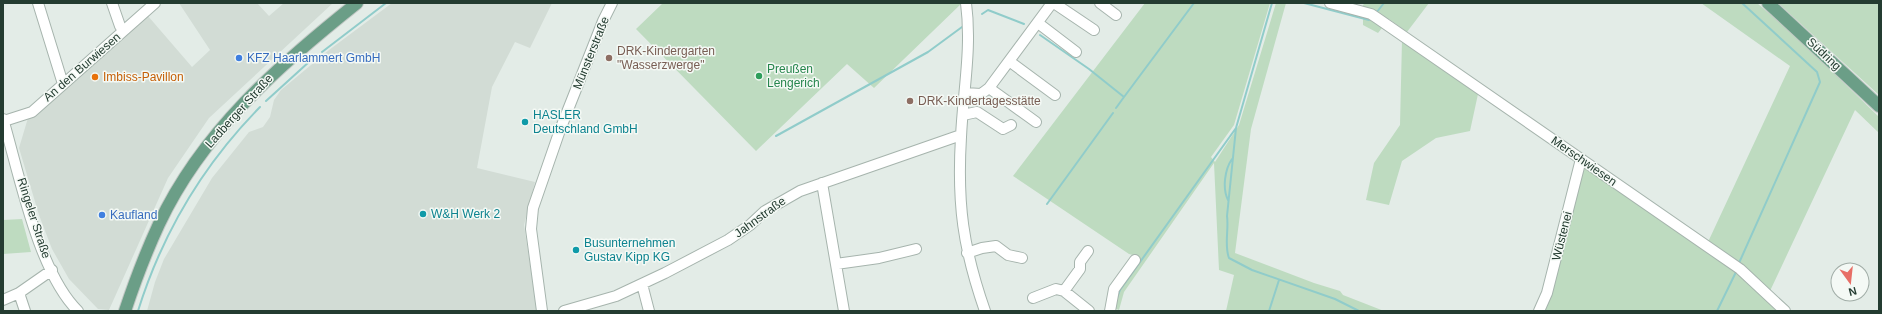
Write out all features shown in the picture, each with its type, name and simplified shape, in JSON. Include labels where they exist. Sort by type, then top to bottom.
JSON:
[{"type":"main road","name":"Ladberger Straße","points":[[125,311],[136,279],[160,223],[178,191],[202,154],[223,126],[260,86],[289,58],[357,3]]},
{"type":"main road","name":"Südring","points":[[1768,3],[1879,106]]},
{"type":"street","points":[[38,3],[63,84]]},
{"type":"street","points":[[112,3],[123,31]]},
{"type":"street","name":"An den Burwiesen","points":[[3,120],[32,112],[156,3]]},
{"type":"street","name":"Münsterstraße","points":[[542,311],[531,229],[533,208],[560,130],[603,21],[612,3]]},
{"type":"street","points":[[966,3],[969,35],[961,135],[960,208],[967,253],[985,311]]},
{"type":"street","points":[[965,93],[981,94],[989,88],[1053,3],[1094,30]]},
{"type":"street","points":[[1100,3],[1116,15]]},
{"type":"street","name":"Merschwiesen","points":[[1330,3],[1374,16],[1740,269],[1785,311]]},
{"type":"street","points":[[1038,23],[1076,52]]},
{"type":"street","points":[[1009,61],[1055,95]]},
{"type":"street","points":[[989,88],[1036,122]]},
{"type":"street","points":[[963,115],[977,112],[1003,129],[1011,125]]},
{"type":"street","name":"Ringeler Straße","points":[[3,120],[34,227],[52,270],[66,297],[78,311]]},
{"type":"street","name":"Jahnstraße","points":[[564,311],[597,303],[642,284],[728,240],[781,200],[800,191],[961,135]]},
{"type":"street","name":"Wüstenei","points":[[1539,311],[1547,292],[1581,159]]},
{"type":"street","points":[[822,183],[844,311]]},
{"type":"street","points":[[967,253],[982,248],[996,246],[1008,255],[1022,258]]},
{"type":"street","points":[[836,264],[879,258],[916,249]]},
{"type":"street","points":[[1064,291],[1080,269],[1080,262],[1088,251]]},
{"type":"street","points":[[1110,311],[1114,288],[1135,260]]},
{"type":"street","points":[[3,300],[19,293],[52,270]]},
{"type":"street","points":[[642,284],[649,311]]},
{"type":"street","points":[[1033,298],[1056,289],[1064,291],[1089,311]]},
{"type":"street","points":[[19,293],[25,311]]},
{"type":"shaded area","points":[[179,3],[257,3],[269,16],[284,3],[333,3],[209,118],[168,178],[109,310],[98,309],[69,279],[52,249],[39,215],[19,148],[28,118],[148,16],[192,67],[210,50]]},
{"type":"shaded area","points":[[392,3],[552,3],[530,48],[515,42],[492,87],[477,168],[535,182],[524,225],[537,311],[147,311],[155,282],[164,259],[212,178],[249,132],[263,127],[270,117],[274,100],[281,90],[329,50]]},
{"type":"green space","name":"Preußen Lengerich","points":[[663,3],[962,3],[874,88],[847,64],[756,151],[636,29]]},
{"type":"green space","points":[[1145,3],[1270,3],[1234,125],[1211,157],[1215,162],[1239,125],[1276,3],[1286,3],[1251,129],[1235,253],[1314,283],[1340,291],[1343,295],[1384,311],[1226,311],[1234,275],[1219,270],[1214,163],[1124,292],[1119,310],[1114,308],[1117,290],[1140,257],[1129,254],[1013,176]]},
{"type":"green space","points":[[1365,3],[1429,3],[1407,32],[1389,19],[1378,33],[1363,25],[1363,5]]},
{"type":"green space","points":[[1701,3],[1757,3],[1803,43],[1879,117],[1879,133],[1855,110],[1770,291],[1708,242],[1790,66]]},
{"type":"green space","points":[[1778,3],[1879,3],[1879,95]]},
{"type":"green space","points":[[1402,40],[1478,94],[1470,131],[1436,138],[1402,161],[1389,205],[1366,200],[1374,163],[1400,125]]},
{"type":"green space","points":[[1583,164],[1741,275],[1779,311],[1543,311]]},
{"type":"green space","points":[[22,219],[31,252],[3,254],[3,220]]},
{"type":"waterway","points":[[322,52],[386,3]]},
{"type":"waterway","points":[[1040,35],[1089,69],[1124,97],[1194,3]]},
{"type":"waterway","points":[[1117,298],[1120,290],[1236,128],[1272,3]]},
{"type":"waterway","points":[[1304,3],[1369,20],[1372,18]]},
{"type":"waterway","points":[[1376,13],[1384,3]]},
{"type":"waterway","points":[[1739,263],[1820,82],[1817,72],[1742,3]]},
{"type":"waterway","points":[[982,14],[988,10],[1024,24]]},
{"type":"waterway","points":[[776,136],[928,52],[962,27]]},
{"type":"waterway","points":[[266,101],[310,61]]},
{"type":"waterway","points":[[1116,108],[1124,97]]},
{"type":"waterway","points":[[138,311],[159,255],[187,202],[203,176],[221,152],[260,107]]},
{"type":"waterway","points":[[1047,204],[1113,113]]},
{"type":"waterway","points":[[1236,128],[1227,216],[1227,248],[1229,258],[1252,270],[1335,299],[1359,311]]},
{"type":"waterway","points":[[1228,200],[1225,190],[1225,179],[1232,159]]},
{"type":"waterway","points":[[1717,311],[1736,272]]},
{"type":"waterway","points":[[1269,311],[1279,280]]},
{"type":"place","name":"KFZ Haarlammert GmbH","points":[[239,58]]},
{"type":"place","name":"DRK-Kindergarten \"Wasserzwerge\"","points":[[609,58]]},
{"type":"place","name":"Preußen Lengerich","points":[[759,76]]},
{"type":"place","name":"Imbiss-Pavillon","points":[[95,77]]},
{"type":"place","name":"DRK-Kindertagesstätte","points":[[910,101]]},
{"type":"place","name":"HASLER Deutschland GmbH","points":[[525,122]]},
{"type":"place","name":"W&H Werk 2","points":[[423,214]]},
{"type":"place","name":"Kaufland","points":[[102,215]]},
{"type":"place","name":"Busunternehmen Gustav Kipp KG","points":[[576,250]]}]
